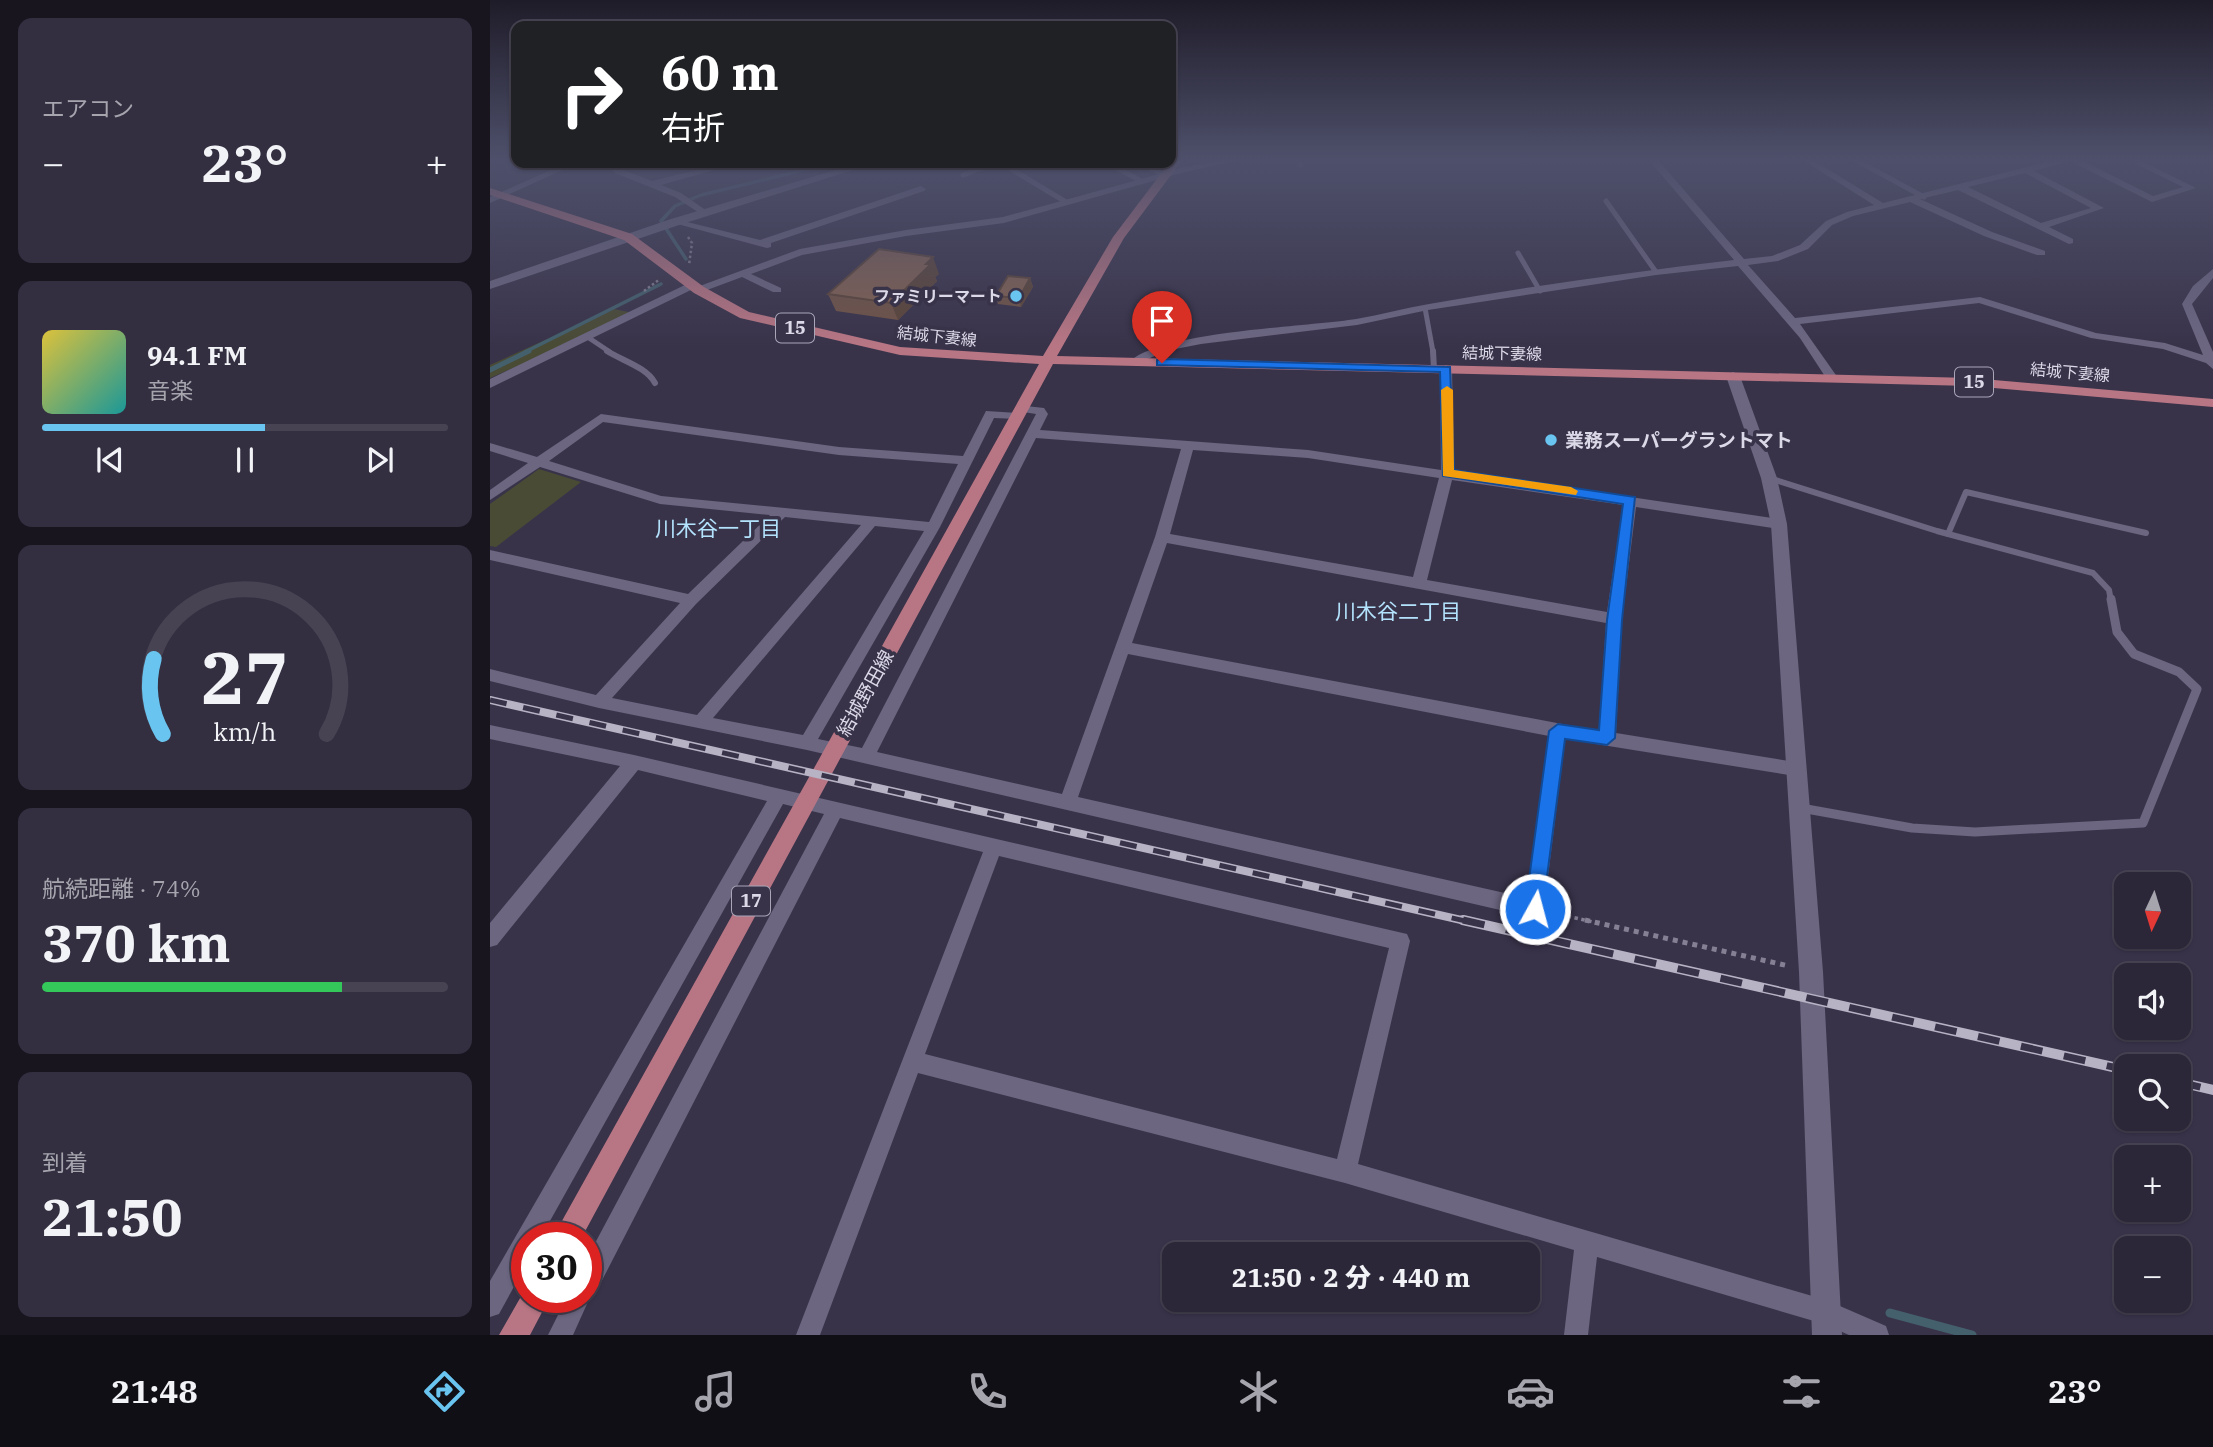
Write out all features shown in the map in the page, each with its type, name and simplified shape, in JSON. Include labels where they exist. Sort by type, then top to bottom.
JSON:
[{"type":"main road","name":"結城下妻線","points":[[578,221],[628,237],[696,288],[720,304],[745,315],[862,344],[937,355],[1047,360],[1832,378],[2032,386],[2213,403]]},
{"type":"main road","name":"結城野田線","points":[[576,1222],[1018,412],[1105,257],[1131,221]]},
{"type":"main road","points":[[514,1335],[526,1313]]},
{"type":"street","points":[[758,244],[826,221]]},
{"type":"street","points":[[490,384],[696,288],[743,274],[800,252],[906,233],[994,221]]},
{"type":"street","points":[[1704,221],[1793,322],[1832,378]]},
{"type":"street","points":[[1135,362],[1162,348],[1201,341],[1357,322],[1425,308],[1790,254],[1804,247],[1829,223],[1834,221]]},
{"type":"street","points":[[1960,221],[2041,253]]},
{"type":"street","points":[[2029,221],[2069,241]]},
{"type":"street","points":[[2040,227],[2058,221]]},
{"type":"street","points":[[490,285],[675,222],[800,252]]},
{"type":"street","points":[[2212,363],[2187,304],[2197,288],[2213,272]]},
{"type":"street","points":[[743,274],[777,290]]},
{"type":"street","points":[[1793,322],[1980,300],[2095,336],[2165,346],[2212,363]]},
{"type":"street","points":[[1419,584],[1448,473],[1440,369]]},
{"type":"street","points":[[1733,376],[1769,478],[1779,524],[1811,972],[1826,1324]]},
{"type":"street","points":[[807,743],[933,527],[990,414],[1040,411],[1042,414],[1034,434],[981,529],[866,757]]},
{"type":"street","points":[[490,496],[601,418],[839,451],[966,460]]},
{"type":"street","points":[[1034,434],[1308,454],[1779,524]]},
{"type":"street","points":[[1068,802],[1162,537],[1188,446]]},
{"type":"street","points":[[490,447],[660,500],[933,527]]},
{"type":"street","points":[[1607,738],[1614,620],[1630,500]]},
{"type":"street","points":[[598,702],[691,600],[782,512]]},
{"type":"street","points":[[700,722],[872,521]]},
{"type":"street","points":[[1162,537],[1614,620]]},
{"type":"street","points":[[490,555],[691,600]]},
{"type":"street","points":[[1123,647],[1558,731],[1795,769]]},
{"type":"street","points":[[490,675],[598,702],[807,743],[1535,909],[1558,731]]},
{"type":"street","points":[[490,732],[634,762],[1400,941],[1345,1172]]},
{"type":"street","points":[[494,927],[634,762]]},
{"type":"street","points":[[537,1222],[778,797]]},
{"type":"street","points":[[602,1254],[835,810]]},
{"type":"street","points":[[808,1335],[994,846]]},
{"type":"street","points":[[912,1061],[1345,1172],[1587,1243],[1826,1324],[1877,1335]]},
{"type":"street","points":[[1576,1335],[1587,1243]]},
{"type":"street","points":[[490,1305],[511,1268]]},
{"type":"street","points":[[560,1335],[572,1313]]},
{"type":"lane","points":[[1620,221],[1656,272]]},
{"type":"lane","points":[[1518,253],[1540,291]]},
{"type":"lane","points":[[1425,308],[1440,369]]},
{"type":"lane","points":[[589,338],[625,363],[649,373],[656,383]]},
{"type":"lane","points":[[1769,478],[1948,534],[2093,573],[2109,590],[2117,632],[2134,654],[2179,673],[2197,689],[2143,823],[1975,831],[1912,828],[1798,808]]},
{"type":"lane","points":[[1948,534],[1966,492],[2146,533]]},
{"type":"path","points":[[1535,909],[1811,972]]},
{"type":"green space","points":[[614,309],[638,314],[490,378],[490,365]]},
{"type":"green space","points":[[539,469],[581,482],[496,547],[490,546],[490,504]]},
{"type":"building","points":[[879,249],[933,257],[926,264],[931,264],[891,303],[828,294]]},
{"type":"building","points":[[1008,276],[1030,278],[1019,298],[996,296]]},
{"type":"waterway","points":[[661,221],[686,259]]},
{"type":"waterway","points":[[525,352],[661,284]]},
{"type":"waterway","points":[[490,370],[529,351]]},
{"type":"waterway","points":[[1890,1313],[1972,1335]]},
{"type":"railway","points":[[490,700],[1470,922]]},
{"type":"railway","points":[[1463,920],[2114,1067]]},
{"type":"railway","points":[[2191,1085],[2213,1090]]},
{"type":"slow traffic","points":[[1447,390],[1448,473],[1571,491]]},
{"type":"place","name":"ファミリーマート","points":[[1016,296]]},
{"type":"place","name":"業務スーパーグラントマト","points":[[1551,440]]},
{"type":"district","name":"川木谷一丁目","points":[[718,529]]},
{"type":"district","name":"川木谷二丁目","points":[[1398,612]]},
{"type":"route","points":[[1162,363],[1446,369],[1448,473],[1630,500],[1614,620],[1607,738],[1558,731],[1535,909]]}]
